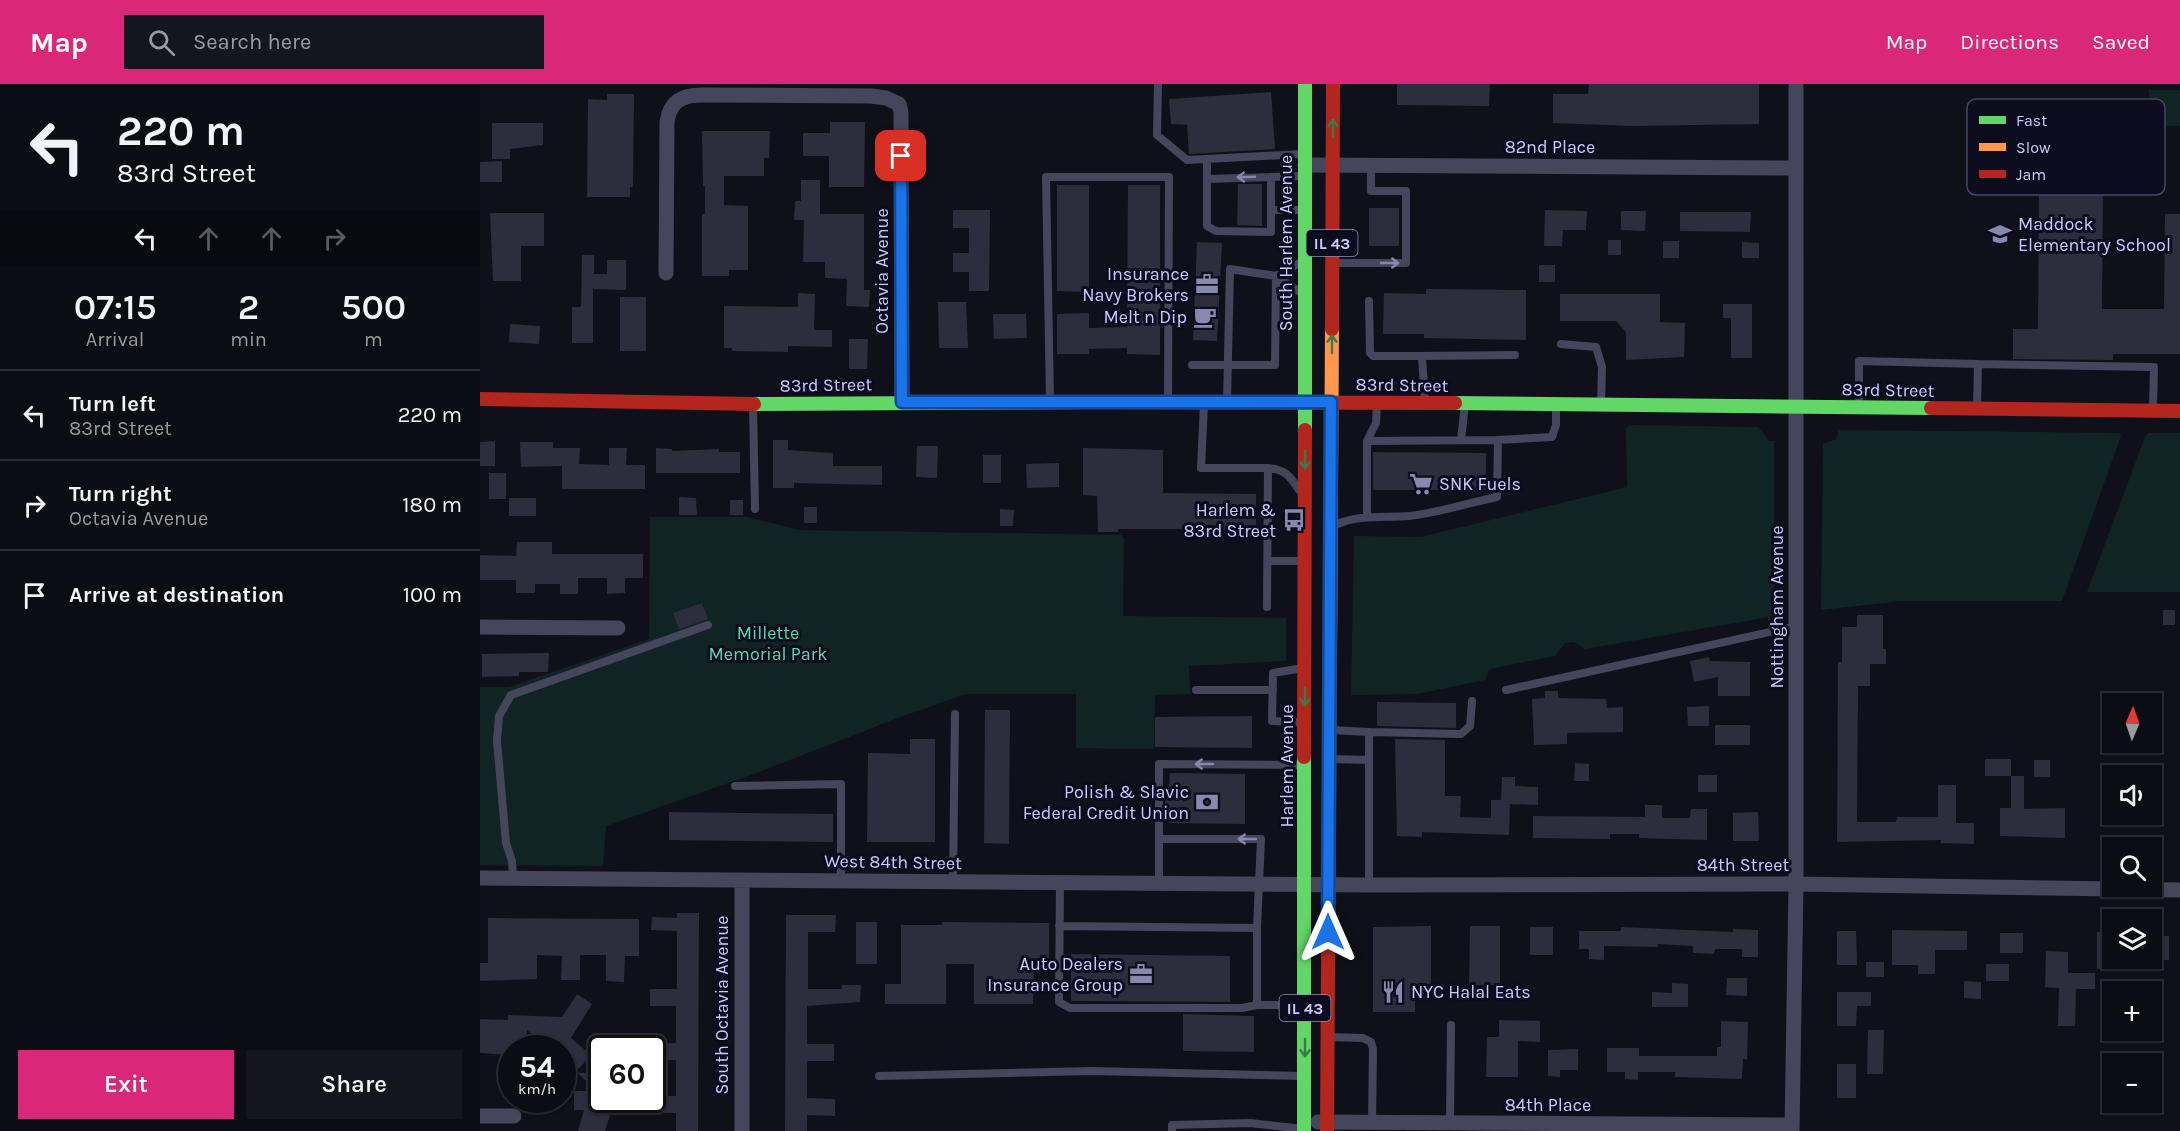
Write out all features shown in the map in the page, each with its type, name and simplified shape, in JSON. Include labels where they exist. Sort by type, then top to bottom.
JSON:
[{"type":"main road","name":"South Harlem Avenue","points":[[1305,84],[1305,402]]},
{"type":"main road","name":"IL 43","points":[[1327,1127],[1333,84]]},
{"type":"main road","name":"83rd Street","points":[[480,399],[753,404],[1331,402],[2180,411]]},
{"type":"main road","name":"Harlem Avenue","points":[[1304,1127],[1305,402]]},
{"type":"street","name":"Nottingham Avenue","points":[[1792,1128],[1796,884],[1797,84]]},
{"type":"street","name":"Octavia Avenue","points":[[666,273],[667,122],[672,106],[678,99],[689,95],[871,96],[886,98],[899,104],[902,402]]},
{"type":"street","name":"82nd Place","points":[[1304,165],[1796,168]]},
{"type":"street","points":[[480,627],[618,628]]},
{"type":"street","name":"West 84th Street","points":[[480,878],[1305,884]]},
{"type":"street","name":"South Octavia Avenue","points":[[742,880],[742,1131]]},
{"type":"street","name":"84th Street","points":[[1305,884],[1796,884],[2180,890]]},
{"type":"street","points":[[480,1116],[514,1116]]},
{"type":"street","name":"84th Place","points":[[1304,1127],[1372,1123],[1406,1127],[1450,1123],[1482,1127],[1792,1128]]},
{"type":"lane","points":[[1158,84],[1157,135],[1187,160],[1207,159],[1304,165]]},
{"type":"lane","points":[[1207,159],[1207,226],[1216,231],[1271,232],[1271,177]]},
{"type":"lane","points":[[1207,179],[1271,177],[1304,165]]},
{"type":"lane","points":[[1332,263],[1406,263],[1406,191],[1371,191],[1371,166]]},
{"type":"lane","points":[[1050,402],[1046,177],[1169,177],[1168,402]]},
{"type":"lane","points":[[1271,210],[1304,210]]},
{"type":"lane","points":[[1276,276],[1304,260]]},
{"type":"lane","points":[[1227,402],[1230,269],[1276,276],[1304,294]]},
{"type":"lane","points":[[1192,364],[1275,365],[1276,276]]},
{"type":"lane","points":[[1369,301],[1370,353],[1373,356],[1515,355]]},
{"type":"lane","points":[[1562,344],[1596,347],[1602,367],[1601,406]]},
{"type":"lane","points":[[1422,356],[1425,404]]},
{"type":"lane","points":[[1859,408],[1859,361],[2154,367],[2153,411]]},
{"type":"lane","points":[[1977,409],[1978,364]]},
{"type":"lane","points":[[1204,402],[1201,468],[1278,469],[1290,475],[1305,499]]},
{"type":"lane","points":[[1367,517],[1367,441],[1376,423],[1377,403]]},
{"type":"lane","points":[[753,404],[755,509]]},
{"type":"lane","points":[[1461,440],[1465,404]]},
{"type":"lane","points":[[1367,441],[1498,440],[1552,437],[1556,425],[1556,405]]},
{"type":"lane","points":[[1330,527],[1351,518],[1410,516],[1497,497],[1498,440]]},
{"type":"lane","points":[[1267,607],[1268,468]]},
{"type":"lane","points":[[1268,561],[1305,561]]},
{"type":"lane","points":[[513,878],[512,861],[506,843],[497,741],[500,716],[511,695],[708,625]]},
{"type":"lane","points":[[1506,690],[1797,626]]},
{"type":"lane","points":[[1305,668],[1273,673],[1272,721],[1305,722]]},
{"type":"lane","points":[[1196,690],[1273,690]]},
{"type":"lane","points":[[1329,730],[1461,734],[1470,726],[1472,701]]},
{"type":"lane","points":[[952,882],[955,714]]},
{"type":"lane","points":[[1369,732],[1369,885]]},
{"type":"lane","points":[[1329,759],[1369,760]]},
{"type":"lane","points":[[1159,883],[1159,764],[1305,765]]},
{"type":"lane","points":[[735,786],[842,784],[841,881]]},
{"type":"lane","points":[[1159,839],[1261,839],[1258,884],[1257,1005]]},
{"type":"lane","points":[[1060,883],[1059,1002],[1070,1008],[1242,1008],[1257,1005],[1305,1005]]},
{"type":"lane","points":[[1059,926],[1257,928]]},
{"type":"lane","points":[[1450,1123],[1451,1025]]},
{"type":"lane","points":[[1328,1037],[1363,1038],[1371,1042],[1373,1048],[1372,1123]]},
{"type":"lane","points":[[879,1076],[1092,1071],[1305,1076]]},
{"type":"lane","points":[[1172,1131],[1172,1125],[1250,1123],[1269,1128],[1304,1127]]},
{"type":"green space","points":[[2149,90],[2180,90],[2180,126],[2165,126],[2165,99],[2149,99]]},
{"type":"green space","points":[[1630,425],[1758,427],[1769,441],[1774,441],[1775,616],[1585,649],[1574,642],[1565,643],[1555,656],[1489,669],[1485,680],[1417,694],[1351,695],[1354,536],[1421,537],[1627,487],[1626,429]]},
{"type":"green space","points":[[1838,430],[2119,433],[2121,436],[2062,601],[1901,601],[1821,610],[1823,444],[1837,439]]},
{"type":"green space","points":[[2148,433],[2180,433],[2180,592],[2087,592],[2145,437]]},
{"type":"green space","name":"Millette Memorial Park","points":[[650,517],[747,517],[799,530],[1121,535],[1124,538],[1123,616],[1286,618],[1286,661],[1189,666],[1190,694],[1155,695],[1154,749],[1076,748],[1076,694],[966,694],[751,775],[606,826],[603,866],[480,865],[480,687],[509,687],[649,639]]},
{"type":"building","points":[[1397,84],[1490,84],[1489,106],[1397,105]]},
{"type":"building","points":[[1589,84],[1759,84],[1759,124],[1633,126],[1553,123],[1553,94],[1588,94]]},
{"type":"building","points":[[1271,92],[1275,149],[1189,154],[1187,125],[1171,124],[1169,99]]},
{"type":"building","points":[[607,94],[634,94],[633,187],[630,187],[630,197],[587,197],[588,99],[607,100]]},
{"type":"building","points":[[830,122],[865,122],[864,187],[829,187],[829,156],[803,156],[803,133],[830,133]]},
{"type":"building","points":[[492,123],[543,123],[543,145],[510,149],[510,159],[492,159]]},
{"type":"building","points":[[702,131],[770,131],[769,158],[764,158],[764,176],[724,176],[724,205],[748,206],[748,270],[729,270],[729,276],[702,276],[702,214],[705,214],[705,186],[703,186]]},
{"type":"building","points":[[502,161],[502,182],[480,182],[480,162]]},
{"type":"building","points":[[801,180],[820,180],[820,214],[864,214],[864,290],[870,290],[869,307],[846,306],[847,279],[825,278],[825,262],[803,262],[804,220],[794,220],[795,201],[801,201]]},
{"type":"building","points":[[1238,184],[1262,184],[1262,226],[1237,225]]},
{"type":"building","points":[[1057,185],[1089,185],[1089,292],[1057,291]]},
{"type":"building","points":[[1128,185],[1160,185],[1160,355],[1127,354],[1127,348],[1089,349],[1089,354],[1057,354],[1057,314],[1089,313],[1089,328],[1127,327]]},
{"type":"building","points":[[2039,195],[2103,195],[2102,309],[2164,309],[2165,214],[2180,214],[2180,354],[2113,354],[2113,360],[2013,359],[2013,329],[2038,329]]},
{"type":"building","points":[[1369,208],[1399,208],[1399,246],[1369,246]]},
{"type":"building","points":[[953,210],[990,210],[989,291],[969,291],[969,272],[953,272],[953,253],[969,253],[969,228],[953,228]]},
{"type":"building","points":[[1545,210],[1587,211],[1586,230],[1563,230],[1562,246],[1544,246]]},
{"type":"building","points":[[1621,211],[1646,211],[1645,231],[1621,230]]},
{"type":"building","points":[[1680,212],[1751,212],[1750,232],[1680,231]]},
{"type":"building","points":[[490,213],[544,213],[544,246],[521,246],[521,281],[493,281]]},
{"type":"building","points":[[1608,240],[1621,240],[1621,255],[1608,255]]},
{"type":"building","points":[[1663,241],[1679,241],[1679,258],[1663,258]]},
{"type":"building","points":[[1197,242],[1222,243],[1217,341],[1193,340]]},
{"type":"building","points":[[1742,242],[1759,243],[1759,258],[1742,258]]},
{"type":"building","points":[[582,255],[594,255],[594,274],[607,274],[607,260],[626,260],[626,290],[593,289],[593,343],[572,343],[572,307],[581,307]]},
{"type":"building","points":[[1539,265],[1555,265],[1555,282],[1539,282]]},
{"type":"building","points":[[1426,289],[1526,290],[1526,340],[1424,338],[1424,334],[1383,334],[1384,293],[1426,294]]},
{"type":"building","points":[[798,293],[815,294],[814,330],[832,330],[832,347],[788,346],[788,352],[732,351],[732,348],[724,348],[724,306],[798,307]]},
{"type":"building","points":[[1560,294],[1660,294],[1660,322],[1685,323],[1684,357],[1626,360],[1626,332],[1616,321],[1560,321]]},
{"type":"building","points":[[620,297],[646,297],[646,351],[620,351]]},
{"type":"building","points":[[938,302],[966,302],[968,348],[939,348]]},
{"type":"building","points":[[1723,304],[1752,304],[1752,358],[1731,358],[1731,318],[1723,318]]},
{"type":"building","points":[[993,314],[1026,314],[1027,338],[994,339]]},
{"type":"building","points":[[510,324],[540,326],[539,344],[509,342]]},
{"type":"building","points":[[849,339],[868,339],[867,369],[849,369]]},
{"type":"building","points":[[773,440],[788,440],[788,450],[833,453],[833,466],[882,466],[882,485],[794,483],[794,488],[773,488]]},
{"type":"building","points":[[495,441],[495,466],[480,466],[480,442]]},
{"type":"building","points":[[520,442],[553,442],[553,448],[580,448],[579,464],[609,465],[609,448],[627,448],[626,465],[645,465],[645,489],[562,489],[562,466],[521,467]]},
{"type":"building","points":[[917,446],[938,446],[937,478],[916,477]]},
{"type":"building","points":[[656,448],[672,449],[672,451],[719,449],[719,452],[740,452],[740,473],[656,473]]},
{"type":"building","points":[[1083,448],[1163,450],[1163,493],[1256,494],[1256,529],[1118,529],[1118,532],[1098,532],[1097,496],[1083,495]]},
{"type":"building","name":"SNK Fuels","points":[[1373,452],[1486,453],[1486,490],[1373,490]]},
{"type":"building","points":[[983,455],[1001,455],[1001,483],[983,483]]},
{"type":"building","points":[[1059,463],[1059,487],[1027,488],[1026,464]]},
{"type":"building","points":[[489,473],[506,473],[506,499],[489,499]]},
{"type":"building","points":[[679,497],[696,498],[697,515],[679,515]]},
{"type":"building","points":[[509,498],[536,498],[536,516],[509,516]]},
{"type":"building","points":[[730,500],[743,500],[743,515],[730,515]]},
{"type":"building","points":[[804,507],[817,507],[817,523],[804,523]]},
{"type":"building","points":[[1000,509],[1014,510],[1013,526],[1000,526]]},
{"type":"building","points":[[517,542],[552,542],[552,554],[643,554],[643,578],[625,578],[625,593],[607,594],[607,578],[578,578],[578,594],[560,594],[560,584],[535,584],[535,593],[516,593],[516,580],[480,580],[480,555],[516,556]]},
{"type":"building","points":[[702,603],[708,619],[679,629],[673,613]]},
{"type":"building","points":[[2163,610],[2175,610],[2175,625],[2163,625]]},
{"type":"building","points":[[1857,615],[1883,615],[1883,649],[1886,649],[1886,664],[1870,664],[1870,686],[1858,686],[1857,822],[1896,822],[1897,817],[1938,817],[1938,785],[1956,785],[1956,823],[1974,823],[1974,844],[1941,843],[1941,840],[1837,842],[1838,662],[1842,662],[1842,627],[1857,627]]},
{"type":"building","points":[[549,653],[548,672],[519,672],[519,676],[482,677],[482,654]]},
{"type":"building","points":[[1709,657],[1710,661],[1750,662],[1750,696],[1718,696],[1718,677],[1694,682],[1690,661]]},
{"type":"building","points":[[1545,691],[1558,691],[1558,698],[1606,699],[1607,708],[1623,707],[1623,732],[1567,733],[1567,744],[1534,745],[1532,699],[1545,698]]},
{"type":"building","points":[[1377,702],[1456,703],[1456,728],[1377,726]]},
{"type":"building","points":[[1709,706],[1709,726],[1688,726],[1687,707]]},
{"type":"building","points":[[985,710],[1010,710],[1009,844],[984,843]]},
{"type":"building","points":[[1252,716],[1252,748],[1155,747],[1155,717]]},
{"type":"building","points":[[1715,725],[1750,725],[1750,745],[1715,745]]},
{"type":"building","points":[[910,739],[935,739],[935,842],[867,842],[868,753],[910,754]]},
{"type":"building","points":[[1395,739],[1445,740],[1445,796],[1461,796],[1460,817],[1491,818],[1491,800],[1501,800],[1502,777],[1515,777],[1515,786],[1538,787],[1538,805],[1510,804],[1509,835],[1422,832],[1422,837],[1397,836]]},
{"type":"building","points":[[1985,759],[2011,759],[2011,776],[1985,776]]},
{"type":"building","points":[[2034,760],[2050,760],[2050,777],[2034,777]]},
{"type":"building","points":[[1575,763],[1589,764],[1589,781],[1574,781]]},
{"type":"building","name":"Polish & Slavic Federal Credit Union","points":[[1170,773],[1245,774],[1245,824],[1169,823],[1169,813],[1165,813],[1165,790],[1169,791]]},
{"type":"building","points":[[1698,775],[1717,775],[1717,792],[1698,792]]},
{"type":"building","points":[[2011,776],[2024,776],[2024,809],[2065,808],[2065,838],[2000,836],[2000,808],[2011,808]]},
{"type":"building","points":[[1645,805],[1662,805],[1662,818],[1690,818],[1691,809],[1707,809],[1707,840],[1639,838],[1639,834],[1610,834],[1610,839],[1533,838],[1533,816],[1645,817]]},
{"type":"building","points":[[669,812],[833,814],[833,842],[669,840]]},
{"type":"building","points":[[1758,812],[1759,841],[1733,841],[1733,813]]},
{"type":"building","points":[[677,913],[699,913],[698,1131],[676,1131],[676,1113],[666,1113],[666,1096],[676,1096],[676,1060],[666,1060],[666,1043],[676,1043],[676,1006],[650,1006],[650,989],[677,989],[677,931],[651,930],[652,917],[677,918]]},
{"type":"building","points":[[786,915],[836,915],[835,932],[808,932],[808,989],[842,989],[842,985],[861,985],[860,1002],[807,1006],[807,1044],[834,1044],[834,1061],[807,1061],[807,1098],[835,1099],[835,1116],[807,1115],[807,1131],[785,1131]]},
{"type":"building","points":[[488,918],[639,919],[639,956],[625,956],[624,982],[606,981],[606,955],[580,955],[580,980],[561,980],[562,956],[537,955],[537,979],[480,981],[480,963],[488,963]]},
{"type":"building","points":[[856,922],[877,922],[877,964],[856,964]]},
{"type":"building","points":[[942,922],[1049,923],[1049,965],[1034,965],[1033,1004],[974,1004],[974,964],[946,964],[946,1004],[885,1004],[885,984],[901,984],[901,925],[942,925]]},
{"type":"building","points":[[1431,926],[1431,984],[1415,984],[1415,1012],[1373,1012],[1373,927]]},
{"type":"building","points":[[1470,926],[1500,926],[1500,985],[1469,985]]},
{"type":"building","points":[[1530,927],[1553,927],[1553,955],[1530,955]]},
{"type":"building","points":[[1621,927],[1733,932],[1733,929],[1758,930],[1758,957],[1742,957],[1742,949],[1715,949],[1714,954],[1693,953],[1693,946],[1658,944],[1658,947],[1604,946],[1604,960],[1589,959],[1589,949],[1579,949],[1579,931],[1621,931]]},
{"type":"building","points":[[1892,930],[1967,931],[1967,950],[1935,950],[1935,974],[1918,974],[1918,965],[1892,965]]},
{"type":"building","points":[[1837,931],[1856,931],[1857,965],[1837,965]]},
{"type":"building","points":[[2097,932],[2102,932],[2102,969],[2097,969]]},
{"type":"building","points":[[2000,933],[2023,933],[2023,953],[2000,953]]},
{"type":"building","points":[[2162,936],[2169,936],[2169,960],[2162,960]]},
{"type":"building","points":[[2046,951],[2068,952],[2068,973],[2095,973],[2095,989],[2076,989],[2075,1026],[2058,1026],[2059,988],[2045,987]]},
{"type":"building","points":[[1071,954],[1230,956],[1230,1002],[1071,1001]]},
{"type":"building","points":[[1866,962],[1884,962],[1884,977],[1866,977]]},
{"type":"building","points":[[1986,964],[2009,964],[2009,981],[1986,981]]},
{"type":"building","points":[[1727,978],[1747,978],[1747,996],[1726,995]]},
{"type":"building","points":[[1964,981],[1981,982],[1981,999],[1964,998]]},
{"type":"building","points":[[1672,983],[1688,984],[1688,1007],[1652,1007],[1652,992],[1672,993]]},
{"type":"building","points":[[1837,992],[1871,992],[1871,1006],[1857,1006],[1856,1026],[1837,1026]]},
{"type":"building","points":[[577,994],[592,1004],[573,1035],[533,1035],[527,1030],[527,1035],[498,1035],[498,1054],[480,1053],[480,1019],[508,1020],[508,1015],[562,1017]]},
{"type":"building","points":[[1183,1014],[1254,1016],[1254,1052],[1183,1051]]},
{"type":"building","points":[[1499,1020],[1540,1021],[1540,1042],[1518,1041],[1518,1077],[1486,1077],[1487,1037],[1499,1037]]},
{"type":"building","points":[[1721,1021],[1748,1022],[1747,1059],[1743,1059],[1742,1079],[1675,1077],[1675,1072],[1638,1072],[1638,1080],[1625,1079],[1625,1072],[1607,1072],[1607,1048],[1639,1048],[1639,1056],[1717,1056],[1717,1047],[1721,1047]]},
{"type":"building","points":[[1868,1030],[1884,1030],[1883,1074],[1867,1074]]},
{"type":"building","points":[[576,1042],[588,1052],[588,1058],[576,1072]]},
{"type":"building","points":[[1578,1049],[1578,1070],[1560,1070],[1560,1077],[1548,1076],[1548,1050]]},
{"type":"building","points":[[1837,1064],[1856,1064],[1856,1098],[1837,1098]]},
{"type":"building","points":[[577,1073],[588,1073],[588,1082]]},
{"type":"building","points":[[576,1091],[588,1091],[588,1113],[611,1113],[605,1131],[578,1131],[584,1110],[576,1110]]},
{"type":"traffic: fast","points":[[1305,84],[1305,430]]},
{"type":"traffic: fast","points":[[754,404],[1087,402]]},
{"type":"traffic: fast","points":[[1455,403],[1931,408]]},
{"type":"traffic: fast","points":[[1304,757],[1304,1131]]},
{"type":"traffic: slow","points":[[1330,658],[1332,329]]},
{"type":"traffic: jam","points":[[1332,329],[1333,84]]},
{"type":"traffic: jam","points":[[480,399],[754,404]]},
{"type":"traffic: jam","points":[[1087,402],[1455,403]]},
{"type":"traffic: jam","points":[[1931,408],[2180,411]]},
{"type":"traffic: jam","points":[[1304,757],[1305,430]]},
{"type":"traffic: jam","points":[[1327,1131],[1330,658]]},
{"type":"place","name":"Maddock Elementary School","points":[[2000,234]]},
{"type":"place","name":"Insurance Navy Brokers","points":[[1207,284]]},
{"type":"place","name":"Melt n Dip","points":[[1205,317]]},
{"type":"place","name":"SNK Fuels","points":[[1421,484]]},
{"type":"place","name":"Harlem & 83rd Street","points":[[1294,520]]},
{"type":"place","name":"Polish & Slavic Federal Credit Union","points":[[1207,802]]},
{"type":"place","name":"Auto Dealers Insurance Group","points":[[1141,974]]},
{"type":"place","name":"NYC Halal Eats","points":[[1393,992]]},
{"type":"route","points":[[901,156],[902,402],[1331,402],[1328,932]]}]
